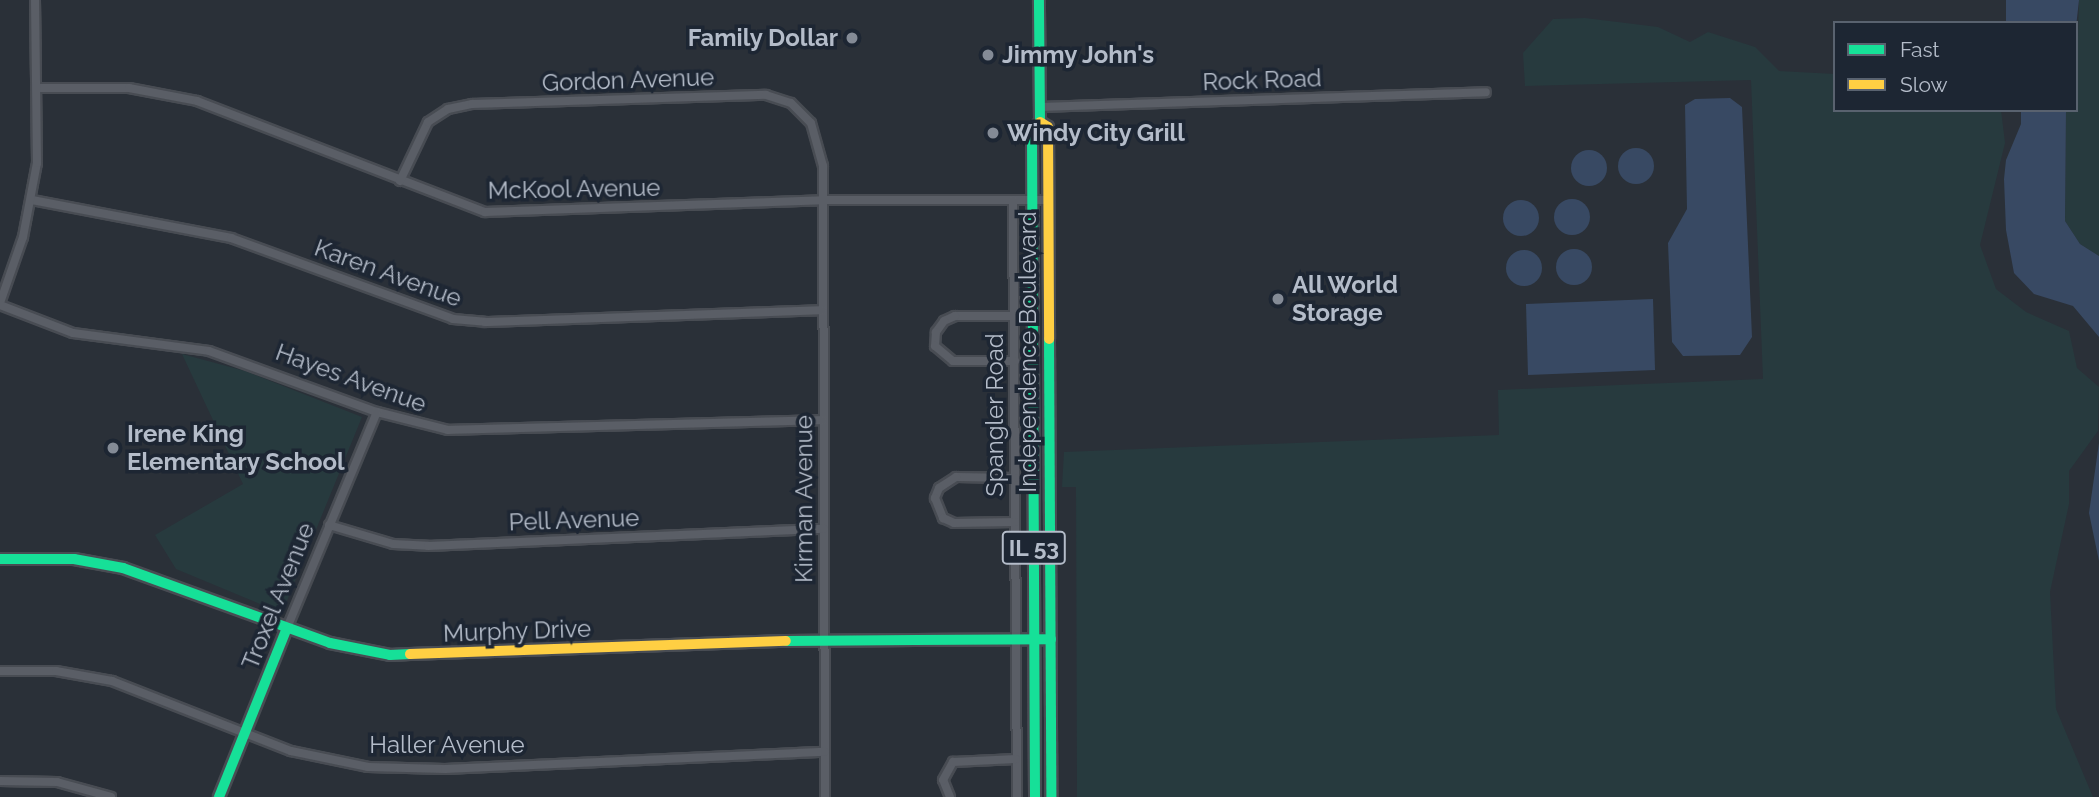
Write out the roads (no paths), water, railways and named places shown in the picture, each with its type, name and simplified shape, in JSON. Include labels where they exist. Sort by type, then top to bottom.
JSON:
[{"type":"main road","name":"Independence Boulevard","points":[[1035,797],[1032,130],[1040,122],[1039,0]]},
{"type":"main road","name":"Independence Boulevard","points":[[1040,122],[1048,127],[1051,797]]},
{"type":"main road","name":"Murphy Drive","points":[[0,559],[74,559],[123,568],[287,628],[356,649],[411,655],[824,640],[1051,639]]},
{"type":"main road","name":"Troxel Avenue","points":[[219,797],[287,628]]},
{"type":"street","points":[[0,304],[13,272],[32,200],[37,88],[35,0]]},
{"type":"street","name":"McKool Avenue","points":[[37,88],[129,88],[197,101],[464,207],[494,212],[823,200],[1049,200]]},
{"type":"street","name":"Rock Road","points":[[1040,107],[1486,92]]},
{"type":"street","name":"Gordon Avenue","points":[[400,181],[422,129],[436,115],[459,106],[766,95],[791,103],[811,123],[821,147],[823,200]]},
{"type":"street","name":"Karen Avenue","points":[[32,200],[231,238],[453,319],[822,310]]},
{"type":"street","name":"Kirman Avenue","points":[[823,200],[825,797]]},
{"type":"street","name":"Spangler Road","points":[[1013,200],[1017,797]]},
{"type":"street","name":"Hayes Avenue","points":[[0,304],[73,334],[180,344],[240,359],[377,412],[426,426],[485,432],[823,420]]},
{"type":"street","points":[[1014,316],[955,316],[944,321],[936,332],[935,345],[953,361],[1014,361]]},
{"type":"street","name":"Troxel Avenue","points":[[287,628],[377,412]]},
{"type":"street","points":[[1015,478],[956,477],[939,488],[935,498],[943,517],[954,523],[1015,522]]},
{"type":"street","name":"Pell Avenue","points":[[329,525],[393,544],[428,546],[824,529]]},
{"type":"street","name":"Haller Avenue","points":[[0,671],[56,671],[112,681],[246,733],[329,760],[405,769],[825,752]]},
{"type":"street","points":[[950,797],[943,780],[953,762],[1016,759]]},
{"type":"street","points":[[0,781],[57,782],[111,797]]},
{"type":"water","points":[[2006,0],[2079,0],[2077,21],[2006,21]]},
{"type":"water","points":[[1730,98],[1742,107],[1752,337],[1740,355],[1683,356],[1672,342],[1668,243],[1687,209],[1685,105],[1695,99]]},
{"type":"water","points":[[2021,112],[2066,112],[2065,221],[2080,244],[2099,256],[2099,337],[2073,306],[2034,294],[2014,273],[2006,230],[2004,179],[2006,160],[2021,124]]},
{"type":"water","points":[[1636,148],[1649,153],[1654,166],[1649,179],[1636,184],[1623,179],[1618,166],[1623,153]]},
{"type":"water","points":[[1589,150],[1602,155],[1607,168],[1602,181],[1589,186],[1576,181],[1571,168],[1576,155]]},
{"type":"water","points":[[1572,199],[1585,204],[1590,217],[1585,230],[1572,235],[1559,230],[1554,217],[1559,204]]},
{"type":"water","points":[[1521,200],[1534,205],[1539,218],[1534,231],[1521,236],[1508,231],[1503,218],[1508,205]]},
{"type":"water","points":[[1574,249],[1587,254],[1592,267],[1587,280],[1574,285],[1561,280],[1556,267],[1561,254]]},
{"type":"water","points":[[1524,250],[1537,255],[1542,268],[1537,281],[1524,286],[1511,281],[1506,268],[1511,255]]},
{"type":"water","points":[[1653,299],[1655,370],[1528,375],[1526,304]]},
{"type":"water","points":[[2099,443],[2099,561],[2089,513]]},
{"type":"place","name":"Family Dollar","points":[[852,38]]},
{"type":"place","name":"Jimmy John's","points":[[988,55]]},
{"type":"place","name":"Windy City Grill","points":[[993,133]]},
{"type":"place","name":"All World Storage","points":[[1278,299]]},
{"type":"place","name":"Irene King Elementary School","points":[[113,448]]}]
